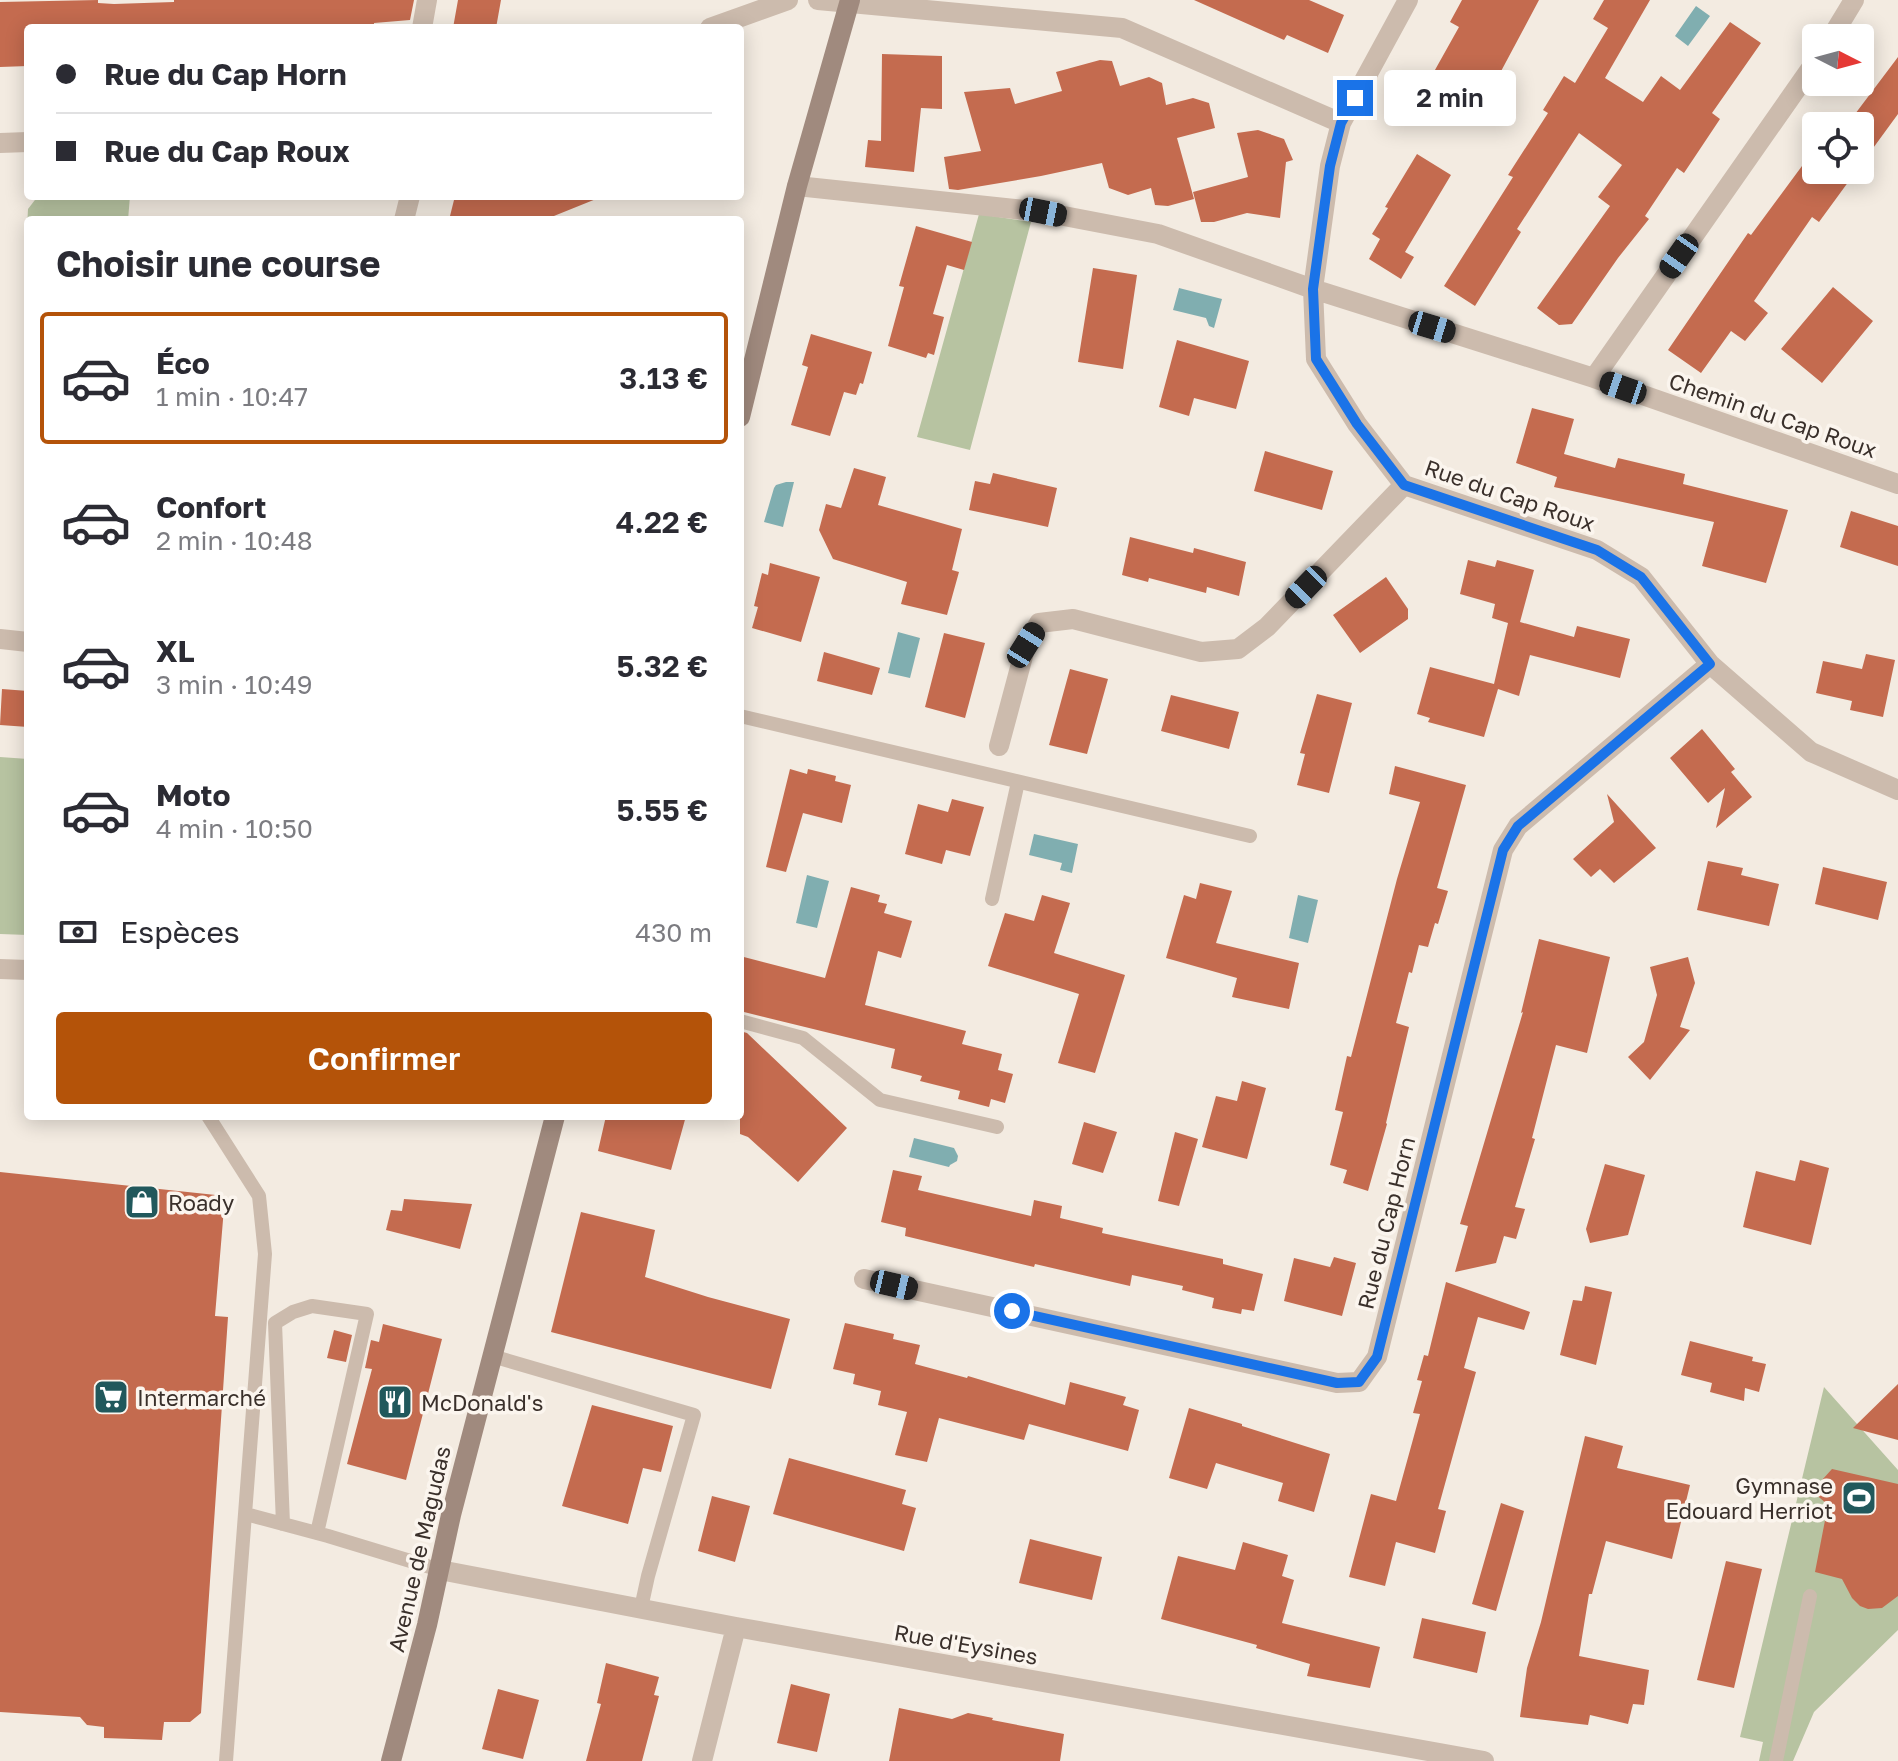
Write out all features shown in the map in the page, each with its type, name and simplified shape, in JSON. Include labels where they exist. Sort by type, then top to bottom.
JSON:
[{"type":"main road","points":[[744,401],[797,186],[849,2]]},
{"type":"main road","name":"Avenue de Magudas","points":[[391,1761],[451,1515],[554,1120]]},
{"type":"street","points":[[423,24],[427,0]]},
{"type":"street","points":[[721,24],[788,0]]},
{"type":"street","points":[[818,0],[1122,28],[1341,123]]},
{"type":"street","name":"Rue du Cap Roux","points":[[1408,0],[1341,123],[1330,166],[1313,289],[1316,359],[1357,424],[1404,485],[1597,550],[1641,577],[1710,664],[1811,752],[1898,790]]},
{"type":"street","points":[[1839,24],[1854,0]]},
{"type":"street","points":[[1594,378],[1802,81]]},
{"type":"street","points":[[0,143],[24,142]]},
{"type":"street","name":"Chemin du Cap Roux","points":[[797,186],[1043,212],[1158,234],[1313,289],[1594,378],[1898,484]]},
{"type":"street","points":[[999,746],[1026,645],[1039,623],[1073,619],[1201,652],[1238,649],[1267,627],[1404,485]]},
{"type":"street","points":[[0,639],[24,642]]},
{"type":"street","name":"Rue du Cap Horn","points":[[864,1279],[1337,1383],[1359,1382],[1377,1357],[1503,850],[1518,826],[1710,664]]},
{"type":"street","points":[[0,969],[24,970]]},
{"type":"street","name":"Rue d'Eysines","points":[[440,1570],[736,1627],[1484,1761]]},
{"type":"street","points":[[702,1761],[736,1627]]},
{"type":"lane","points":[[744,717],[1250,836]]},
{"type":"lane","points":[[992,899],[1018,782]]},
{"type":"lane","points":[[744,1022],[803,1038],[880,1100],[997,1127]]},
{"type":"lane","points":[[211,1120],[259,1196],[265,1254],[226,1761]]},
{"type":"lane","points":[[283,1524],[275,1323],[293,1312],[312,1306],[367,1314],[317,1533]]},
{"type":"lane","points":[[492,1356],[694,1415],[641,1608]]},
{"type":"lane","points":[[246,1514],[440,1570]]},
{"type":"lane","points":[[1776,1761],[1810,1596]]},
{"type":"green space","points":[[35,200],[130,200],[128,216],[28,216],[28,209]]},
{"type":"green space","points":[[979,214],[1031,222],[970,450],[917,437]]},
{"type":"green space","points":[[0,757],[24,759],[24,935],[0,934]]},
{"type":"green space","points":[[1824,1387],[1898,1470],[1898,1630],[1814,1712],[1793,1761],[1759,1761],[1763,1742],[1740,1737]]},
{"type":"water","points":[[1696,6],[1710,16],[1688,46],[1675,36]]},
{"type":"water","points":[[1179,288],[1222,299],[1214,328],[1209,326],[1206,318],[1173,310]]},
{"type":"water","points":[[794,482],[783,527],[764,522],[774,488]]},
{"type":"water","points":[[898,632],[920,638],[910,678],[888,673]]},
{"type":"water","points":[[1034,834],[1078,844],[1072,873],[1060,870],[1062,863],[1029,855]]},
{"type":"water","points":[[807,875],[829,881],[817,928],[796,923]]},
{"type":"water","points":[[1298,895],[1318,900],[1308,943],[1289,938]]},
{"type":"water","points":[[914,1138],[954,1148],[957,1161],[949,1167],[909,1157]]},
{"type":"building","points":[[98,0],[98,3],[114,4],[174,0],[414,0],[410,20],[374,24],[24,24],[24,66],[0,67],[0,2]]},
{"type":"building","points":[[458,0],[501,0],[497,24],[454,24]]},
{"type":"building","points":[[1194,0],[1309,0],[1344,15],[1328,53],[1287,35],[1284,40]]},
{"type":"building","points":[[1462,0],[1539,0],[1499,75],[1503,77],[1484,109],[1451,90],[1447,97],[1426,86],[1459,27],[1450,22]]},
{"type":"building","points":[[1604,0],[1650,0],[1605,78],[1643,102],[1661,76],[1680,90],[1730,22],[1761,43],[1712,113],[1720,119],[1684,173],[1677,168],[1645,216],[1649,219],[1572,324],[1559,325],[1537,308],[1610,206],[1598,197],[1622,165],[1579,133],[1517,229],[1521,232],[1475,306],[1444,286],[1513,177],[1508,175],[1548,113],[1543,110],[1564,76],[1575,83],[1608,28],[1593,19]]},
{"type":"building","points":[[882,54],[942,56],[942,109],[921,108],[914,172],[865,167],[868,140],[881,141]]},
{"type":"building","points":[[1898,57],[1898,114],[1874,147],[1874,112],[1857,112],[1869,96],[1874,96],[1874,89]]},
{"type":"building","points":[[1100,60],[1112,61],[1120,86],[1149,77],[1162,83],[1166,105],[1193,98],[1209,103],[1215,128],[1177,138],[1194,199],[1168,206],[1155,205],[1151,188],[1128,195],[1109,188],[1102,163],[1041,176],[949,189],[944,157],[981,151],[964,92],[1010,88],[1015,104],[1062,91],[1056,72]]},
{"type":"building","points":[[1258,130],[1284,139],[1293,160],[1286,162],[1280,218],[1247,213],[1214,222],[1201,222],[1193,192],[1248,177],[1237,133]]},
{"type":"building","points":[[1417,154],[1451,175],[1405,252],[1414,257],[1401,279],[1369,259],[1380,239],[1372,234]]},
{"type":"building","points":[[1802,166],[1802,184],[1847,184],[1819,222],[1812,217],[1754,301],[1768,313],[1745,341],[1731,331],[1701,373],[1668,350],[1748,233],[1751,235]]},
{"type":"building","points":[[454,200],[594,200],[554,216],[450,216]]},
{"type":"building","points":[[916,226],[972,242],[964,270],[947,265],[933,314],[944,317],[934,355],[928,353],[926,358],[888,346],[904,287],[899,286]]},
{"type":"building","points":[[1093,268],[1137,275],[1123,369],[1078,362]]},
{"type":"building","points":[[1833,287],[1873,321],[1822,383],[1781,349]]},
{"type":"building","points":[[811,334],[872,352],[863,384],[860,383],[856,395],[844,392],[830,436],[791,425],[808,367],[802,365]]},
{"type":"building","points":[[1177,340],[1249,361],[1236,409],[1194,398],[1189,416],[1159,407]]},
{"type":"building","points":[[1532,408],[1574,419],[1564,454],[1615,468],[1618,458],[1685,474],[1683,484],[1788,510],[1766,583],[1702,566],[1714,522],[1554,487],[1557,477],[1516,463]]},
{"type":"building","points":[[1265,451],[1333,471],[1322,510],[1254,491]]},
{"type":"building","points":[[854,468],[886,477],[878,505],[962,529],[952,570],[959,572],[947,615],[901,604],[907,582],[833,559],[819,530],[826,504],[841,508]]},
{"type":"building","points":[[993,473],[1057,488],[1048,527],[969,510],[975,481],[990,484]]},
{"type":"building","points":[[1851,511],[1898,526],[1898,566],[1840,547]]},
{"type":"building","points":[[1130,537],[1193,553],[1194,548],[1246,562],[1239,596],[1207,587],[1206,593],[1149,578],[1148,582],[1122,575]]},
{"type":"building","points":[[1468,560],[1495,567],[1497,560],[1534,570],[1520,622],[1574,637],[1577,626],[1630,639],[1620,678],[1530,655],[1519,696],[1498,689],[1484,737],[1428,722],[1430,718],[1417,714],[1430,667],[1494,684],[1508,623],[1492,618],[1495,604],[1460,594]]},
{"type":"building","points":[[770,563],[820,577],[801,642],[752,628],[762,573],[768,575]]},
{"type":"building","points":[[1386,577],[1408,609],[1408,619],[1360,653],[1333,615]]},
{"type":"building","points":[[944,633],[985,643],[965,718],[925,707]]},
{"type":"building","points":[[824,652],[880,668],[872,695],[817,681]]},
{"type":"building","points":[[1866,654],[1895,660],[1883,717],[1850,710],[1852,701],[1816,693],[1823,661],[1862,669]]},
{"type":"building","points":[[1070,669],[1108,679],[1087,754],[1049,745]]},
{"type":"building","points":[[2,689],[24,691],[24,727],[0,725]]},
{"type":"building","points":[[1317,694],[1352,703],[1329,793],[1297,785],[1305,754],[1300,753]]},
{"type":"building","points":[[1171,695],[1239,712],[1229,749],[1161,731]]},
{"type":"building","points":[[1702,729],[1735,769],[1731,772],[1752,797],[1716,828],[1725,788],[1708,803],[1670,758]]},
{"type":"building","points":[[1395,766],[1466,785],[1437,888],[1448,891],[1428,947],[1419,945],[1396,1023],[1409,1027],[1368,1191],[1343,1183],[1347,1170],[1330,1165],[1343,1112],[1335,1110],[1347,1056],[1351,1057],[1420,802],[1389,794]]},
{"type":"building","points":[[790,769],[807,774],[808,769],[836,776],[835,781],[851,785],[842,823],[803,813],[786,872],[766,867]]},
{"type":"building","points":[[1607,794],[1656,848],[1614,883],[1600,869],[1591,877],[1573,859],[1614,822]]},
{"type":"building","points":[[952,799],[984,807],[970,856],[946,850],[942,864],[905,854],[918,804],[948,812]]},
{"type":"building","points":[[1708,861],[1743,868],[1741,875],[1779,884],[1769,926],[1697,910]]},
{"type":"building","points":[[1823,867],[1887,882],[1878,920],[1815,904]]},
{"type":"building","points":[[1200,883],[1232,891],[1216,943],[1299,963],[1289,1009],[1232,997],[1237,978],[1166,958],[1184,895],[1196,899]]},
{"type":"building","points":[[851,887],[880,895],[878,902],[887,904],[884,913],[912,921],[901,958],[878,951],[865,1005],[966,1031],[962,1044],[1002,1054],[998,1070],[1013,1074],[1005,1103],[991,1099],[989,1107],[958,1099],[960,1091],[920,1081],[922,1076],[891,1068],[895,1049],[744,1012],[744,957],[825,978]]},
{"type":"building","points":[[1042,895],[1070,903],[1054,953],[1125,975],[1095,1073],[1058,1063],[1079,994],[988,966],[1005,913],[1034,921]]},
{"type":"building","points":[[1539,939],[1610,957],[1587,1053],[1556,1045],[1532,1138],[1535,1139],[1515,1207],[1525,1209],[1516,1239],[1504,1236],[1496,1263],[1455,1272],[1468,1226],[1460,1224],[1523,1012]]},
{"type":"building","points":[[1688,957],[1695,983],[1680,1027],[1690,1030],[1650,1080],[1628,1057],[1644,1042],[1657,995],[1650,967]]},
{"type":"building","points":[[744,1032],[847,1128],[798,1182],[748,1137],[740,1134],[740,1120],[744,1120]]},
{"type":"building","points":[[1242,1081],[1266,1088],[1247,1159],[1202,1147],[1216,1096],[1237,1101]]},
{"type":"building","points":[[605,1120],[685,1120],[671,1170],[598,1151]]},
{"type":"building","points":[[1084,1122],[1117,1132],[1103,1173],[1072,1164]]},
{"type":"building","points":[[1175,1132],[1198,1139],[1179,1206],[1158,1201]]},
{"type":"building","points":[[1800,1160],[1829,1168],[1811,1245],[1743,1227],[1756,1171],[1795,1181]]},
{"type":"building","points":[[1605,1164],[1645,1175],[1628,1235],[1590,1243],[1586,1229]]},
{"type":"building","points":[[893,1170],[922,1176],[918,1190],[1031,1216],[1034,1200],[1062,1206],[1060,1218],[1103,1228],[1102,1233],[1223,1259],[1223,1264],[1263,1274],[1254,1311],[1242,1309],[1241,1314],[1212,1308],[1214,1298],[1182,1290],[1183,1286],[1132,1275],[1130,1286],[905,1236],[906,1228],[881,1222]]},
{"type":"building","name":"Intermarché","points":[[0,1172],[225,1196],[215,1316],[228,1317],[201,1713],[190,1722],[164,1722],[162,1740],[104,1738],[104,1727],[87,1725],[80,1717],[0,1712]]},
{"type":"building","points":[[404,1199],[472,1204],[460,1249],[386,1230],[391,1210],[402,1211]]},
{"type":"building","points":[[581,1212],[655,1230],[645,1277],[790,1319],[771,1389],[551,1332]]},
{"type":"building","points":[[1334,1257],[1356,1263],[1342,1316],[1284,1301],[1294,1258],[1330,1267]]},
{"type":"building","points":[[1446,1282],[1530,1312],[1524,1330],[1478,1317],[1464,1368],[1476,1372],[1438,1509],[1446,1511],[1435,1553],[1396,1542],[1385,1586],[1349,1577],[1371,1494],[1396,1501],[1420,1414],[1413,1413],[1422,1381],[1417,1380],[1424,1355],[1428,1356]]},
{"type":"building","points":[[1585,1286],[1612,1292],[1596,1365],[1560,1355],[1573,1300],[1582,1301]]},
{"type":"building","points":[[845,1323],[894,1334],[893,1339],[920,1345],[915,1364],[1065,1405],[1070,1382],[1126,1397],[1123,1405],[1139,1410],[1128,1451],[1029,1424],[1024,1440],[939,1418],[927,1462],[895,1455],[907,1412],[878,1405],[881,1391],[853,1384],[855,1374],[833,1369]]},
{"type":"building","name":"McDonald's","points":[[383,1324],[442,1339],[406,1480],[347,1464],[372,1369],[365,1368],[371,1340],[379,1342]]},
{"type":"building","points":[[334,1330],[352,1335],[346,1362],[327,1358]]},
{"type":"building","points":[[1690,1341],[1753,1357],[1752,1361],[1766,1364],[1759,1392],[1745,1388],[1744,1401],[1710,1392],[1712,1383],[1681,1375]]},
{"type":"building","points":[[1898,1384],[1898,1440],[1853,1428]]},
{"type":"building","points":[[592,1405],[673,1426],[661,1472],[643,1468],[628,1524],[562,1506]]},
{"type":"building","points":[[1189,1408],[1330,1454],[1314,1512],[1278,1501],[1283,1483],[1216,1463],[1207,1489],[1169,1478]]},
{"type":"building","points":[[1585,1436],[1623,1446],[1617,1468],[1690,1485],[1672,1559],[1606,1541],[1592,1594],[1589,1594],[1579,1656],[1649,1670],[1644,1705],[1633,1704],[1628,1724],[1590,1715],[1588,1725],[1520,1717],[1527,1668],[1541,1622]]},
{"type":"building","points":[[789,1458],[906,1490],[902,1504],[916,1508],[904,1551],[773,1514]]},
{"type":"building","name":"Gymnase Edouard Herriot","points":[[1832,1469],[1898,1484],[1898,1596],[1882,1608],[1860,1606],[1842,1579],[1815,1572],[1828,1505],[1812,1491]]},
{"type":"building","points":[[712,1496],[750,1506],[735,1562],[698,1551]]},
{"type":"building","points":[[1501,1503],[1524,1511],[1496,1611],[1472,1604]]},
{"type":"building","points":[[1030,1539],[1102,1557],[1092,1600],[1019,1583]]},
{"type":"building","points":[[1243,1542],[1288,1555],[1282,1576],[1294,1580],[1282,1623],[1380,1647],[1370,1688],[1307,1676],[1310,1664],[1256,1648],[1257,1645],[1161,1619],[1178,1556],[1235,1570]]},
{"type":"building","points":[[1726,1561],[1762,1569],[1734,1688],[1697,1680]]},
{"type":"building","points":[[1422,1618],[1486,1632],[1477,1673],[1413,1658]]},
{"type":"building","points":[[606,1663],[659,1677],[654,1695],[659,1696],[642,1761],[586,1761],[601,1704],[597,1703]]},
{"type":"building","points":[[791,1684],[830,1694],[817,1752],[777,1743]]},
{"type":"building","points":[[498,1689],[539,1700],[523,1759],[482,1749]]},
{"type":"building","points":[[899,1708],[952,1719],[968,1713],[1064,1734],[1060,1761],[889,1761]]},
{"type":"place","name":"Roady","points":[[142,1202]]},
{"type":"place","name":"Intermarché","points":[[111,1397]]},
{"type":"place","name":"McDonald's","points":[[395,1402]]},
{"type":"place","name":"Gymnase Edouard Herriot","points":[[1859,1498]]},
{"type":"route","points":[[1012,1311],[1337,1383],[1359,1382],[1377,1357],[1503,850],[1518,826],[1710,664],[1641,577],[1597,550],[1404,485],[1357,424],[1316,359],[1313,289],[1330,166],[1341,123],[1355,98]]}]
